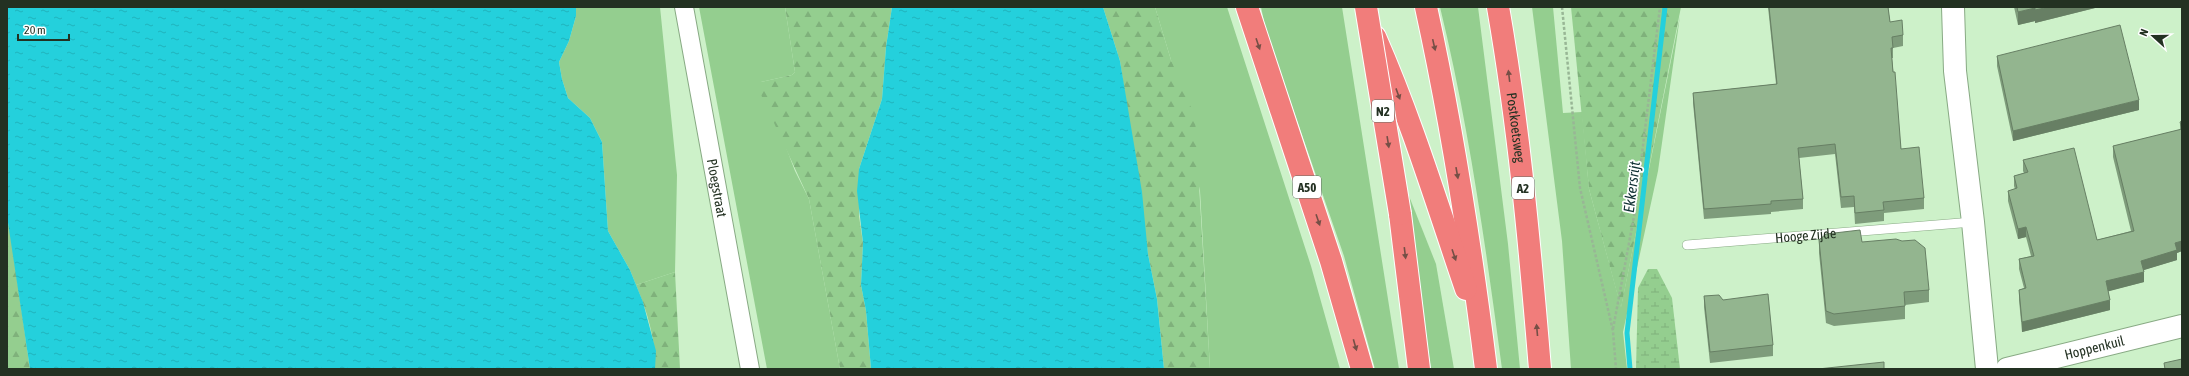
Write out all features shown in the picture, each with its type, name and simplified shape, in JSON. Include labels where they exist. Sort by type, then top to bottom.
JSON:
[{"type":"highway","name":"A50","points":[[1247,7],[1332,261],[1362,369]]},
{"type":"highway","points":[[1361,7],[1388,68],[1416,142],[1482,336]]},
{"type":"highway","name":"N2","points":[[1366,7],[1400,214],[1419,369]]},
{"type":"highway","points":[[1426,7],[1437,58],[1464,217],[1486,369]]},
{"type":"highway","name":"Postkoetsweg","points":[[1498,7],[1507,60],[1528,232],[1540,369]]},
{"type":"street","name":"Ploegstraat","points":[[684,7],[750,369]]},
{"type":"street","points":[[1953,7],[1955,71],[1973,222],[1987,369]]},
{"type":"street","name":"Hoppenkuil","points":[[2007,369],[2182,326]]},
{"type":"lane","name":"Hooge Zijde","points":[[1687,244],[1973,222]]},
{"type":"path","points":[[1562,7],[1580,188],[1613,331],[1616,369]]},
{"type":"path","points":[[1613,331],[1635,211],[1660,7]]},
{"type":"green space","points":[[576,7],[660,7],[677,175],[675,272],[636,285],[630,270],[608,231],[602,142],[590,118],[568,98],[562,79],[559,62],[569,41],[576,16]]},
{"type":"green space","points":[[699,7],[785,7],[795,72],[792,75],[761,82],[795,171],[809,199],[840,369],[767,369]]},
{"type":"green space","points":[[785,7],[892,7],[886,47],[882,99],[859,169],[859,216],[863,243],[861,285],[866,311],[871,369],[840,369],[809,199],[757,86],[761,82],[792,75],[795,72]]},
{"type":"green space","points":[[1103,7],[1155,7],[1171,60],[1195,117],[1210,369],[1164,369],[1157,299],[1148,254],[1120,61]]},
{"type":"green space","points":[[1155,7],[1227,7],[1311,266],[1340,369],[1210,369],[1200,191],[1171,60]]},
{"type":"green space","points":[[1261,7],[1342,7],[1399,369],[1375,369],[1344,256],[1266,31]]},
{"type":"green space","points":[[1440,7],[1478,7],[1508,244],[1520,369],[1502,369],[1476,187],[1460,97]]},
{"type":"green space","points":[[1532,7],[1553,7],[1563,113],[1582,112],[1589,189],[1621,307],[1680,16],[1658,171],[1623,332],[1627,369],[1571,369],[1562,241]]},
{"type":"green space","points":[[1571,7],[1681,7],[1621,308],[1589,189]]},
{"type":"green space","points":[[1409,196],[1436,264],[1454,369],[1431,369],[1413,252]]},
{"type":"green space","points":[[7,216],[11,237],[30,369],[7,369]]},
{"type":"green space","points":[[1648,269],[1657,269],[1672,298],[1680,369],[1636,369],[1638,288]]},
{"type":"green space","points":[[675,272],[680,369],[655,369],[654,347],[650,326],[636,285]]},
{"type":"water","points":[[7,7],[576,7],[576,16],[569,41],[559,62],[562,79],[568,98],[590,118],[602,142],[608,231],[630,270],[643,302],[656,351],[655,369],[30,369],[7,216]]},
{"type":"water","points":[[892,7],[1103,7],[1120,61],[1142,192],[1148,254],[1157,299],[1164,369],[871,369],[866,311],[861,285],[863,243],[857,191],[859,169],[882,99],[886,47]]},
{"type":"building","points":[[1769,7],[1888,7],[1890,22],[1902,20],[1903,35],[1892,37],[1893,48],[1891,48],[1893,72],[1895,72],[1901,149],[1919,147],[1924,198],[1883,202],[1884,210],[1855,213],[1854,196],[1841,197],[1835,144],[1798,148],[1803,199],[1771,201],[1771,204],[1704,209],[1693,93],[1777,84]]},
{"type":"building","points":[[2017,7],[2049,7],[2035,10],[2035,8],[2018,12]]},
{"type":"building","points":[[2120,25],[2139,100],[2013,131],[1997,56]]},
{"type":"building","points":[[2182,129],[2182,241],[2175,243],[2177,250],[2141,261],[2144,272],[2106,281],[2110,300],[2022,322],[2019,290],[2026,288],[2019,259],[2034,256],[2026,227],[2018,229],[2008,191],[2017,188],[2014,176],[2028,172],[2023,160],[2074,148],[2097,240],[2134,231],[2113,146]]},
{"type":"building","points":[[1860,230],[1862,242],[1896,239],[1902,241],[1915,240],[1925,248],[1929,290],[1904,292],[1905,306],[1834,314],[1826,311],[1819,240],[1826,234]]},
{"type":"building","points":[[1768,294],[1773,345],[1710,352],[1704,296],[1719,295],[1723,300]]},
{"type":"building","points":[[2182,359],[2182,369],[2165,369],[2164,363]]},
{"type":"building","points":[[1884,362],[1884,369],[1818,369]]},
{"type":"waterway","name":"Ekkersrijt","points":[[1630,369],[1627,333],[1665,7]]}]
